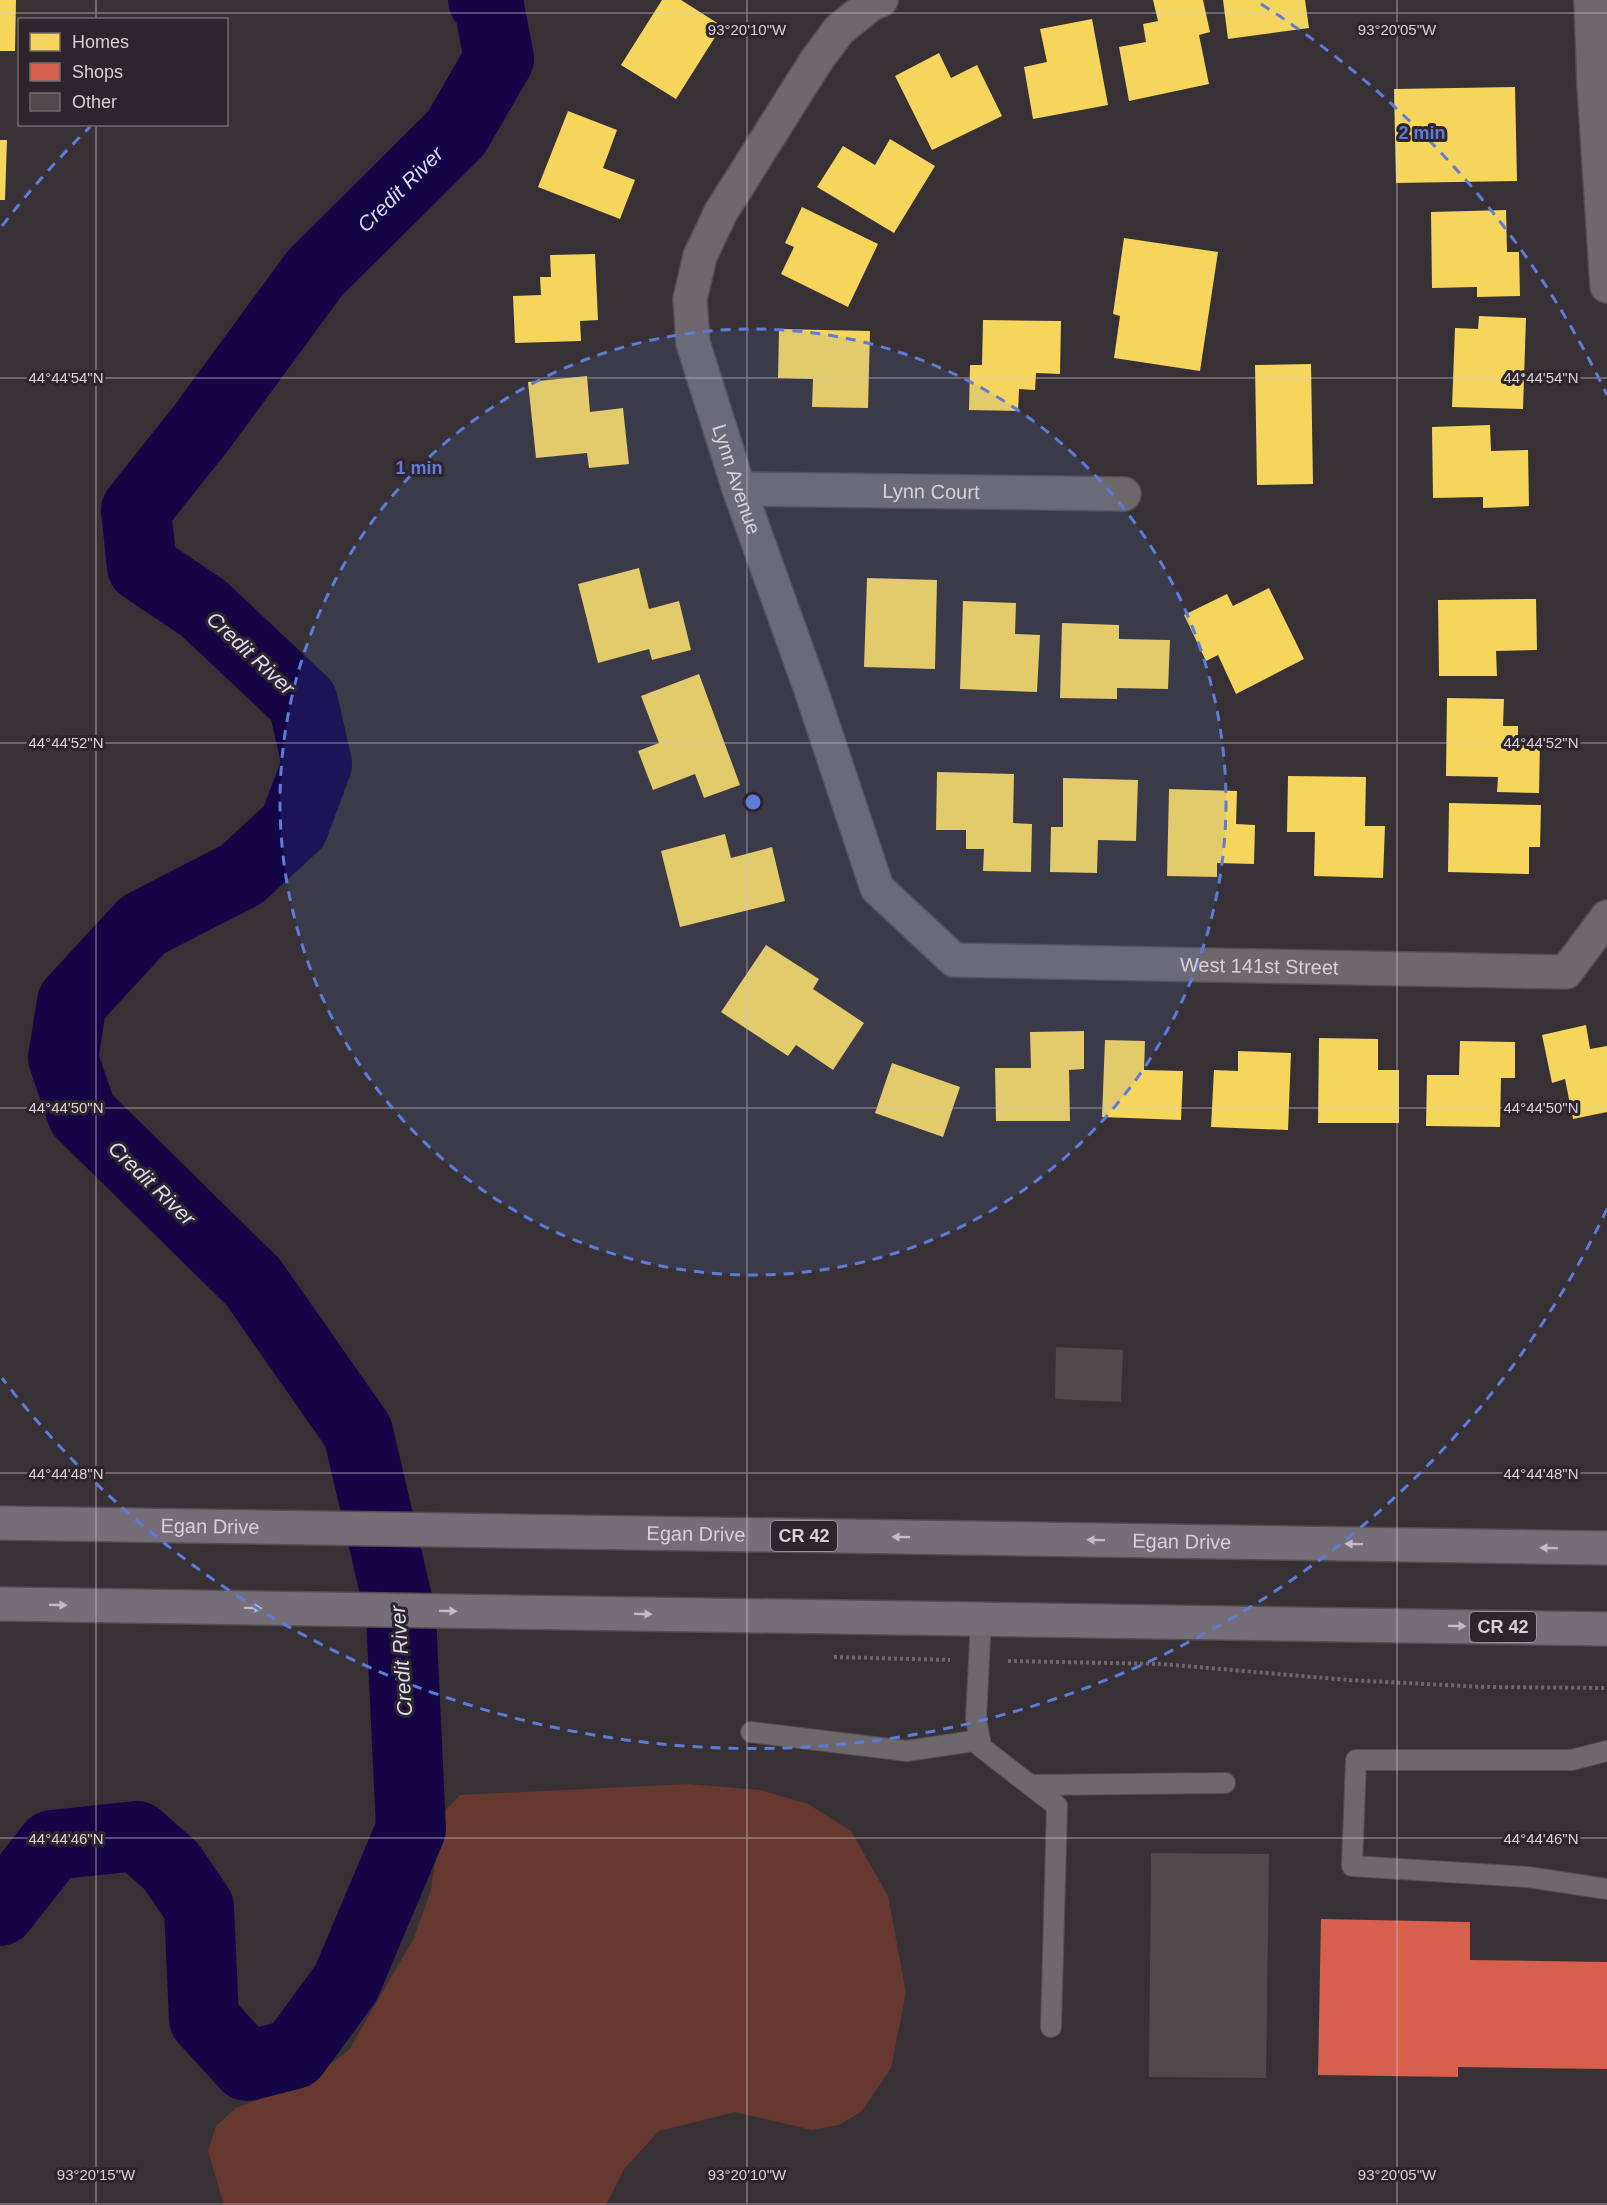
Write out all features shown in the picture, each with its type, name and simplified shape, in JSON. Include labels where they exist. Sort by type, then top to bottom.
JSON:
[{"type":"highway","name":"Egan Drive","points":[[0,1523],[1607,1548]]},
{"type":"highway","name":"CR 42","points":[[0,1604],[1607,1629]]},
{"type":"street","points":[[1591,0],[1594,86],[1607,286]]},
{"type":"street","name":"Lynn Avenue","points":[[876,2],[839,30],[816,61],[720,212],[700,256],[690,299],[693,343],[739,489],[810,687],[876,888],[954,960]]},
{"type":"street","name":"Lynn Court","points":[[739,489],[1124,494]]},
{"type":"street","name":"West 141st Street","points":[[954,960],[1566,972],[1607,917]]},
{"type":"lane","points":[[981,1620],[976,1718],[981,1747],[1057,1806],[1051,2027]]},
{"type":"lane","points":[[751,1732],[907,1751],[980,1740]]},
{"type":"lane","points":[[1607,1751],[1572,1760],[1356,1760],[1352,1866],[1528,1877],[1607,1889]]},
{"type":"lane","points":[[1032,1785],[1225,1783]]},
{"type":"path","points":[[831,1657],[1162,1664],[1348,1680],[1485,1687],[1607,1688]]},
{"type":"shaded area","points":[[688,1784],[760,1790],[808,1804],[851,1831],[888,1896],[906,1993],[891,2068],[862,2111],[839,2125],[812,2130],[735,2112],[659,2131],[624,2169],[606,2205],[224,2205],[208,2151],[216,2126],[236,2108],[309,2080],[349,2050],[414,1938],[431,1890],[442,1814],[460,1795]]},
{"type":"building: Homes","points":[[0,0],[16,0],[15,51],[0,51]]},
{"type":"building: Homes","points":[[662,0],[681,0],[722,26],[676,99],[621,65]]},
{"type":"building: Homes","points":[[1153,0],[1203,0],[1210,32],[1199,35],[1209,84],[1129,101],[1119,47],[1146,42],[1143,24],[1158,21]]},
{"type":"building: Homes","points":[[1223,0],[1305,0],[1309,28],[1228,39]]},
{"type":"building: Homes","points":[[1092,19],[1108,105],[1033,119],[1024,67],[1047,62],[1040,29]]},
{"type":"building: Homes","points":[[939,53],[951,78],[977,65],[1002,116],[932,150],[895,76]]},
{"type":"building: Homes","points":[[1515,87],[1517,181],[1396,183],[1394,89]]},
{"type":"building: Homes","points":[[568,111],[617,130],[603,168],[635,180],[620,219],[538,187]]},
{"type":"building: Homes","points":[[890,139],[935,166],[894,233],[817,187],[843,146],[875,165]]},
{"type":"building: Homes","points":[[0,140],[7,140],[5,200],[0,200]]},
{"type":"building: Homes","points":[[802,207],[878,244],[848,307],[781,274],[794,247],[785,243]]},
{"type":"building: Homes","points":[[1506,210],[1507,252],[1519,252],[1520,296],[1477,297],[1477,287],[1432,288],[1431,212]]},
{"type":"building: Homes","points":[[1124,238],[1218,252],[1200,371],[1114,358],[1120,316],[1113,314]]},
{"type":"building: Homes","points":[[595,254],[598,320],[580,321],[581,341],[515,343],[513,296],[541,295],[540,277],[551,277],[550,255]]},
{"type":"building: Homes","points":[[1479,316],[1526,318],[1523,409],[1452,407],[1455,328],[1478,329]]},
{"type":"building: Homes","points":[[983,320],[1061,321],[1060,374],[1036,373],[1035,390],[1019,389],[1018,411],[969,410],[970,365],[982,365]]},
{"type":"building: Homes","points":[[779,329],[870,331],[868,408],[812,407],[813,379],[778,378]]},
{"type":"building: Homes","points":[[1311,364],[1313,484],[1257,485],[1255,365]]},
{"type":"building: Homes","points":[[587,376],[590,412],[623,408],[629,464],[589,468],[587,453],[536,458],[528,382]]},
{"type":"building: Homes","points":[[1490,425],[1491,451],[1528,450],[1529,506],[1483,508],[1483,497],[1433,498],[1432,427]]},
{"type":"building: Homes","points":[[639,568],[649,609],[679,601],[691,650],[652,660],[649,649],[598,663],[578,584]]},
{"type":"building: Homes","points":[[867,578],[937,580],[935,669],[864,667]]},
{"type":"building: Homes","points":[[1269,588],[1304,659],[1236,694],[1218,655],[1206,661],[1184,615],[1227,594],[1233,606]]},
{"type":"building: Homes","points":[[1536,599],[1537,650],[1496,651],[1497,676],[1439,676],[1438,600]]},
{"type":"building: Homes","points":[[963,601],[1016,603],[1015,634],[1040,635],[1037,692],[960,689]]},
{"type":"building: Homes","points":[[1062,623],[1119,625],[1119,639],[1170,640],[1168,689],[1117,688],[1117,699],[1060,698]]},
{"type":"building: Homes","points":[[699,674],[740,785],[704,798],[695,774],[653,790],[638,751],[659,743],[641,696]]},
{"type":"building: Homes","points":[[1447,698],[1504,699],[1503,726],[1518,726],[1518,742],[1540,742],[1539,793],[1497,792],[1498,777],[1446,776]]},
{"type":"building: Homes","points":[[937,772],[1014,774],[1013,823],[1032,824],[1031,872],[983,871],[984,849],[966,849],[966,830],[936,830]]},
{"type":"building: Homes","points":[[1288,776],[1366,777],[1365,826],[1385,826],[1383,878],[1314,876],[1315,832],[1287,832]]},
{"type":"building: Homes","points":[[1063,778],[1138,780],[1136,841],[1098,840],[1097,873],[1050,872],[1051,827],[1063,827]]},
{"type":"building: Homes","points":[[1169,789],[1237,791],[1236,824],[1255,825],[1254,864],[1217,863],[1217,877],[1167,876]]},
{"type":"building: Homes","points":[[1449,803],[1541,805],[1540,847],[1529,847],[1529,874],[1448,872]]},
{"type":"building: Homes","points":[[725,834],[731,858],[772,847],[785,901],[680,927],[661,851]]},
{"type":"building: Homes","points":[[766,945],[819,979],[813,989],[864,1023],[833,1070],[796,1045],[788,1056],[721,1012]]},
{"type":"building: Homes","points":[[1586,1025],[1590,1049],[1607,1046],[1607,1112],[1573,1119],[1565,1079],[1552,1083],[1542,1035]]},
{"type":"building: Homes","points":[[1084,1031],[1084,1069],[1069,1070],[1070,1121],[996,1121],[995,1068],[1031,1068],[1030,1032]]},
{"type":"building: Homes","points":[[1319,1038],[1378,1039],[1378,1070],[1399,1070],[1399,1123],[1318,1123]]},
{"type":"building: Homes","points":[[1105,1040],[1145,1041],[1144,1070],[1183,1071],[1181,1120],[1102,1117]]},
{"type":"building: Homes","points":[[1460,1041],[1515,1042],[1515,1078],[1501,1078],[1500,1127],[1426,1126],[1427,1075],[1459,1075]]},
{"type":"building: Homes","points":[[1238,1051],[1291,1053],[1288,1130],[1211,1127],[1214,1070],[1238,1071]]},
{"type":"building: Homes","points":[[892,1063],[960,1087],[943,1137],[875,1113]]},
{"type":"building: Shops","points":[[1321,1919],[1470,1922],[1470,1960],[1607,1962],[1607,2069],[1458,2067],[1458,2077],[1318,2075]]},
{"type":"building: Other","points":[[1056,1347],[1123,1350],[1121,1402],[1055,1399]]},
{"type":"building: Other","points":[[1151,1853],[1269,1854],[1266,2078],[1149,2077]]},
{"type":"waterway","name":"Credit River","points":[[0,1911],[52,1845],[137,1836],[171,1866],[199,1907],[204,2019],[247,2066],[294,2054],[346,1983],[411,1829],[401,1616],[358,1432],[253,1282],[82,1114],[63,1058],[72,1002],[143,925],[242,874],[294,826],[317,764],[303,702],[203,608],[142,567],[136,510],[202,427],[315,273],[456,133],[499,59],[489,6],[483,0]]}]
